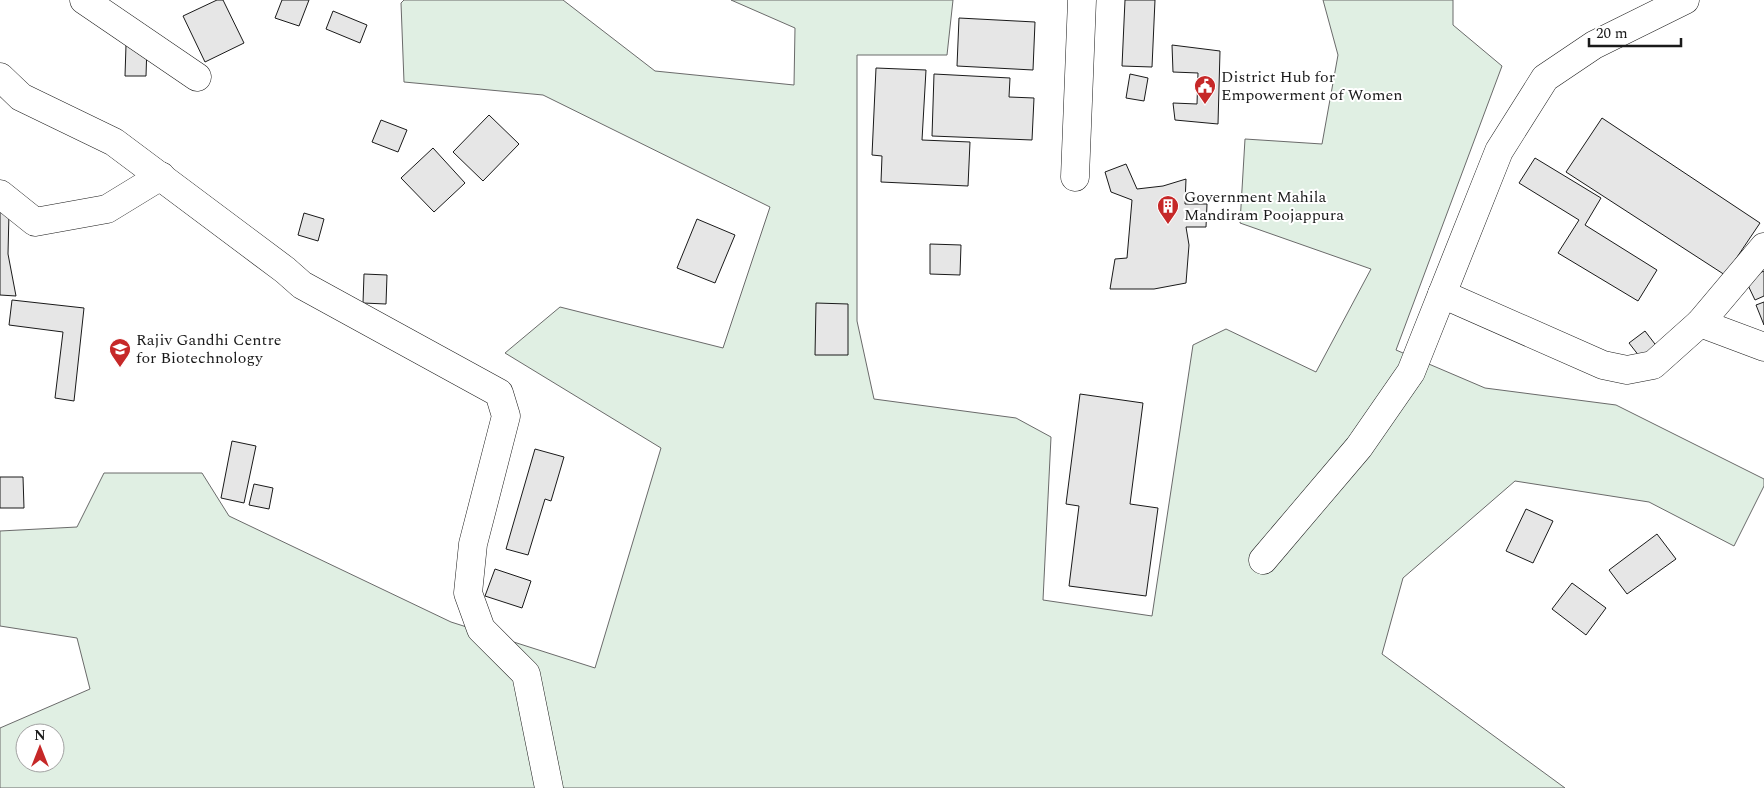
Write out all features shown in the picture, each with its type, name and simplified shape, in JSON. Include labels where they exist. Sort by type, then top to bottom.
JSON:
[{"type":"street","points":[[84,0],[197,77]]},
{"type":"street","points":[[1075,177],[1082,0]]},
{"type":"street","points":[[1264,560],[1359,447],[1411,372],[1499,150],[1546,78],[1594,45],[1686,0]]},
{"type":"street","points":[[0,77],[21,97],[114,142],[285,270],[302,286],[499,393],[506,416],[473,544],[468,593],[481,629],[526,674],[549,788]]},
{"type":"street","points":[[0,194],[36,222],[107,209],[161,176]]},
{"type":"street","points":[[1442,294],[1604,365],[1627,370],[1653,365],[1700,323],[1764,247]]},
{"type":"street","points":[[1700,323],[1764,347]]},
{"type":"green space","points":[[404,0],[563,0],[655,71],[794,85],[795,28],[731,0],[953,0],[947,55],[857,55],[857,321],[874,399],[1016,418],[1051,437],[1043,600],[1152,616],[1193,345],[1226,329],[1316,372],[1371,269],[1240,223],[1245,139],[1322,144],[1338,55],[1323,0],[1453,0],[1453,25],[1502,66],[1396,350],[1485,388],[1616,405],[1764,479],[1764,486],[1734,546],[1649,502],[1515,481],[1403,578],[1382,654],[1565,788],[0,788],[0,728],[90,689],[77,638],[0,626],[0,531],[77,527],[104,473],[202,473],[229,516],[451,622],[595,668],[661,448],[505,353],[560,307],[723,348],[770,207],[543,95],[404,82],[401,3]]},
{"type":"building","points":[[217,0],[223,0],[244,43],[205,62],[183,16]]},
{"type":"building","points":[[282,0],[309,0],[299,26],[275,18]]},
{"type":"building","points":[[1125,0],[1155,0],[1152,67],[1122,66]]},
{"type":"building","points":[[333,11],[367,25],[360,43],[326,29]]},
{"type":"building","points":[[959,18],[1035,22],[1033,70],[957,66]]},
{"type":"building","points":[[126,45],[147,45],[146,76],[125,76]]},
{"type":"building","points":[[1172,45],[1220,51],[1218,124],[1175,120],[1173,103],[1197,104],[1198,73],[1173,72]]},
{"type":"building","points":[[876,68],[926,70],[922,140],[970,142],[968,186],[881,182],[882,156],[872,155]]},
{"type":"building","points":[[934,74],[1010,78],[1009,97],[1034,98],[1032,140],[932,136]]},
{"type":"building","points":[[1130,74],[1148,78],[1144,101],[1126,98]]},
{"type":"building","points":[[489,115],[519,144],[483,181],[453,152]]},
{"type":"building","points":[[1602,118],[1760,223],[1725,275],[1566,172]]},
{"type":"building","points":[[381,120],[407,130],[398,152],[372,142]]},
{"type":"building","points":[[433,148],[465,183],[434,212],[401,178]]},
{"type":"building","points":[[1535,158],[1601,198],[1585,225],[1657,270],[1638,301],[1558,253],[1579,220],[1519,183]]},
{"type":"building","name":"Government Mahila Mandiram Poojappura","points":[[1126,164],[1137,189],[1163,186],[1186,179],[1185,204],[1207,204],[1206,227],[1186,227],[1189,245],[1186,283],[1154,289],[1110,289],[1115,259],[1127,258],[1132,200],[1111,192],[1105,172]]},
{"type":"building","points":[[0,212],[9,212],[8,254],[16,296],[0,295]]},
{"type":"building","points":[[304,213],[324,219],[318,241],[298,235]]},
{"type":"building","points":[[697,219],[735,235],[715,283],[677,268]]},
{"type":"building","points":[[930,244],[961,245],[960,275],[930,274]]},
{"type":"building","points":[[1764,271],[1764,296],[1755,300],[1745,279]]},
{"type":"building","points":[[364,274],[387,275],[386,304],[363,303]]},
{"type":"building","points":[[12,300],[84,308],[74,401],[55,398],[63,332],[9,325]]},
{"type":"building","points":[[1764,302],[1764,325],[1756,305]]},
{"type":"building","points":[[816,303],[848,304],[848,355],[815,355]]},
{"type":"building","points":[[1645,331],[1658,348],[1643,361],[1629,343]]},
{"type":"building","points":[[1080,394],[1143,403],[1130,504],[1158,508],[1146,596],[1069,586],[1079,506],[1066,504]]},
{"type":"building","points":[[232,441],[256,446],[244,503],[221,498]]},
{"type":"building","points":[[535,449],[564,457],[551,501],[545,499],[528,555],[506,549]]},
{"type":"building","points":[[0,477],[23,477],[24,508],[0,508]]},
{"type":"building","points":[[254,484],[273,488],[269,509],[249,505]]},
{"type":"building","points":[[1526,509],[1553,521],[1533,563],[1506,551]]},
{"type":"building","points":[[1657,534],[1676,559],[1627,594],[1609,570]]},
{"type":"building","points":[[495,569],[531,581],[522,608],[485,596]]},
{"type":"building","points":[[1572,583],[1606,608],[1586,635],[1552,609]]},
{"type":"place","name":"District Hub for Empowerment of Women","points":[[1205,105]]},
{"type":"place","name":"Government Mahila Mandiram Poojappura","points":[[1168,225]]},
{"type":"place","name":"Rajiv Gandhi Centre for Biotechnology","points":[[120,368]]}]
